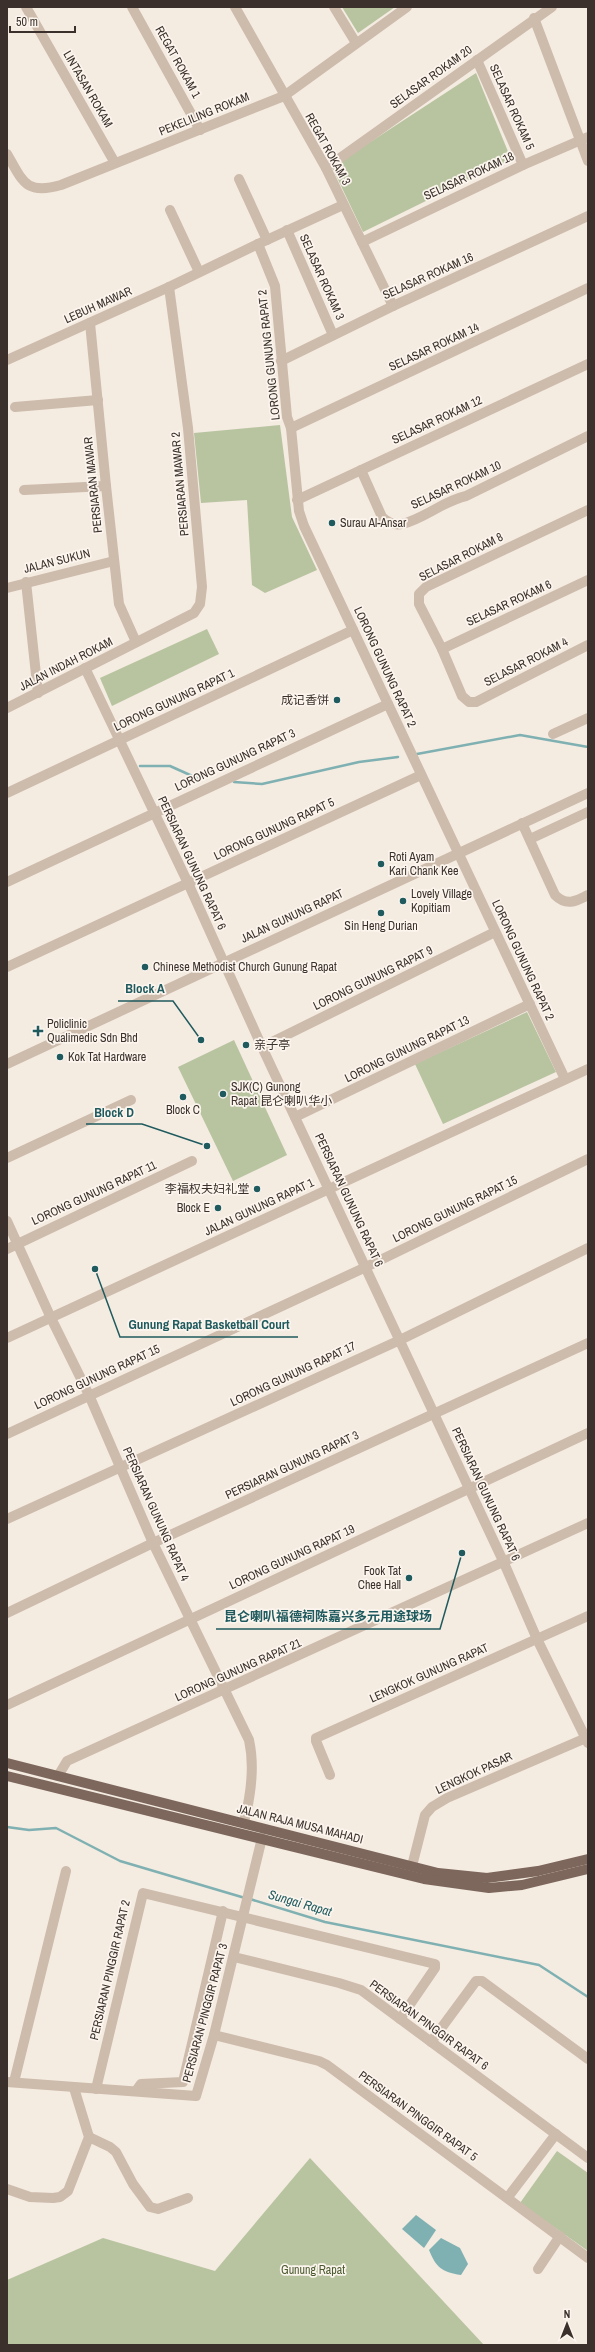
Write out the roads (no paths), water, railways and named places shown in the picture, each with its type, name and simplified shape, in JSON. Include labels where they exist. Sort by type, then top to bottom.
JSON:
[{"type":"main road","name":"JALAN RAJA MUSA MAHADI","points":[[7,1763],[438,1873],[487,1878],[538,1871],[588,1859]]},
{"type":"main road","name":"JALAN RAJA MUSA MAHADI","points":[[7,1776],[262,1838],[410,1876],[489,1888],[522,1885],[588,1869]]},
{"type":"main road","points":[[245,1823],[260,1830],[262,1838],[272,1833],[291,1835]]},
{"type":"street","name":"LINTASAN ROKAM","points":[[26,7],[115,163]]},
{"type":"street","name":"REGAT ROKAM 1","points":[[132,7],[200,130]]},
{"type":"street","name":"REGAT ROKAM 3","points":[[235,7],[326,168],[393,306]]},
{"type":"street","points":[[334,7],[356,43]]},
{"type":"street","name":"PEKELILING ROKAM","points":[[7,154],[21,180],[28,186],[38,190],[61,185],[284,96],[407,7]]},
{"type":"street","name":"SELASAR ROKAM 20","points":[[326,168],[534,18],[552,7]]},
{"type":"street","points":[[534,18],[584,139],[588,161]]},
{"type":"street","name":"SELASAR ROKAM 5","points":[[477,60],[523,165]]},
{"type":"street","name":"SELASAR ROKAM 18","points":[[362,242],[523,165],[584,139]]},
{"type":"street","points":[[239,179],[267,240]]},
{"type":"street","name":"LEBUH MAWAR","points":[[7,360],[169,287],[287,230],[344,205]]},
{"type":"street","points":[[170,210],[199,272]]},
{"type":"street","name":"SELASAR ROKAM 16","points":[[281,361],[393,306],[588,216]]},
{"type":"street","name":"SELASAR ROKAM 3","points":[[287,230],[333,335]]},
{"type":"street","name":"LORONG GUNUNG RAPAT 2","points":[[258,244],[275,286],[281,361],[287,417],[291,428],[297,500],[304,526],[565,1079]]},
{"type":"street","name":"PERSIARAN MAWAR 2","points":[[136,642],[194,613],[200,604],[201,598],[202,587],[188,428],[169,287]]},
{"type":"street","name":"SELASAR ROKAM 14","points":[[291,428],[588,288]]},
{"type":"street","name":"PERSIARAN MAWAR","points":[[90,323],[114,561],[120,604],[136,642]]},
{"type":"street","name":"SELASAR ROKAM 12","points":[[297,500],[588,364]]},
{"type":"street","points":[[15,407],[98,400]]},
{"type":"street","name":"SELASAR ROKAM 10","points":[[361,470],[382,517],[388,522],[401,525],[454,499],[466,496],[588,436]]},
{"type":"street","points":[[24,490],[106,486]]},
{"type":"street","name":"SELASAR ROKAM 8","points":[[476,702],[469,702],[462,696],[442,649],[419,604],[419,594],[426,588],[588,510]]},
{"type":"street","name":"JALAN SUKUN","points":[[7,588],[114,561]]},
{"type":"street","name":"SELASAR ROKAM 6","points":[[442,649],[588,580]]},
{"type":"street","points":[[26,582],[38,693]]},
{"type":"street","name":"LORONG GUNUNG RAPAT 1","points":[[7,792],[353,630]]},
{"type":"street","name":"JALAN INDAH ROKAM","points":[[7,708],[136,642]]},
{"type":"street","name":"SELASAR ROKAM 4","points":[[476,702],[588,645]]},
{"type":"street","name":"PERSIARAN GUNUNG RAPAT 6","points":[[85,668],[188,883],[262,1047],[504,1563],[537,1639],[586,1736]]},
{"type":"street","name":"LORONG GUNUNG RAPAT 3","points":[[7,882],[388,704]]},
{"type":"street","points":[[553,734],[588,718]]},
{"type":"street","name":"LORONG GUNUNG RAPAT 5","points":[[7,967],[421,775]]},
{"type":"street","name":"JALAN GUNUNG RAPAT","points":[[7,1064],[458,852],[588,793]]},
{"type":"street","points":[[530,839],[588,812]]},
{"type":"street","points":[[522,823],[555,895],[559,899],[571,902],[588,895]]},
{"type":"street","name":"LORONG GUNUNG RAPAT 9","points":[[262,1047],[495,932]]},
{"type":"street","name":"LORONG GUNUNG RAPAT 13","points":[[295,1117],[530,1004]]},
{"type":"street","name":"JALAN GUNUNG RAPAT 1","points":[[7,1338],[588,1069]]},
{"type":"street","points":[[7,1158],[130,1100]]},
{"type":"street","name":"LORONG GUNUNG RAPAT 15","points":[[7,1434],[366,1267],[588,1159]]},
{"type":"street","name":"LORONG GUNUNG RAPAT 11","points":[[7,1249],[192,1161]]},
{"type":"street","name":"PERSIARAN GUNUNG RAPAT 4","points":[[7,1221],[51,1318],[89,1395],[153,1543],[248,1740],[252,1755],[253,1777],[245,1823]]},
{"type":"street","name":"LORONG GUNUNG RAPAT 17","points":[[7,1519],[400,1340],[588,1248]]},
{"type":"street","name":"PERSIARAN GUNUNG RAPAT 3","points":[[7,1613],[153,1543],[588,1343]]},
{"type":"street","name":"LORONG GUNUNG RAPAT 19","points":[[7,1705],[588,1433]]},
{"type":"street","name":"LORONG GUNUNG RAPAT 21","points":[[58,1776],[67,1761],[224,1691],[588,1523]]},
{"type":"street","name":"LENGKOK GUNUNG RAPAT","points":[[330,1774],[316,1738],[588,1616]]},
{"type":"street","name":"LENGKOK PASAR","points":[[412,1866],[425,1815],[432,1807],[447,1798],[586,1736]]},
{"type":"street","name":"PERSIARAN PINGGIR RAPAT 3","points":[[10,2082],[196,2096],[214,2035],[234,1957],[245,1905],[262,1838]]},
{"type":"street","points":[[10,2082],[66,1871]]},
{"type":"street","name":"PERSIARAN PINGGIR RAPAT 2","points":[[96,2089],[143,1892],[435,1964],[435,1968],[400,2019]]},
{"type":"street","points":[[136,2091],[141,2084],[183,2082],[223,1912]]},
{"type":"street","name":"PERSIARAN PINGGIR RAPAT 6","points":[[234,1957],[361,1990],[588,2158]]},
{"type":"street","points":[[430,2042],[476,1982],[482,1981],[588,2059]]},
{"type":"street","name":"PERSIARAN PINGGIR RAPAT 5","points":[[214,2035],[319,2061],[327,2065],[508,2197],[588,2258]]},
{"type":"street","points":[[7,2189],[30,2197],[53,2198],[65,2195],[89,2137],[74,2088]]},
{"type":"street","points":[[508,2197],[556,2134]]},
{"type":"street","points":[[89,2137],[110,2147],[116,2152],[133,2184],[150,2207],[158,2209],[188,2198]]},
{"type":"street","points":[[538,2269],[560,2236]]},
{"type":"water","points":[[416,2215],[436,2230],[424,2248],[402,2229]]},
{"type":"water","points":[[441,2238],[460,2248],[468,2264],[461,2275],[440,2268],[434,2261],[429,2250]]},
{"type":"waterway","points":[[417,754],[520,735],[588,747]]},
{"type":"waterway","points":[[234,782],[262,784],[359,762],[398,757]]},
{"type":"waterway","points":[[140,766],[170,766],[199,779]]},
{"type":"waterway","name":"Sungai Rapat","points":[[7,1827],[29,1830],[56,1828],[120,1861],[245,1898]]},
{"type":"waterway","name":"Sungai Rapat","points":[[250,1899],[325,1922],[539,1965],[588,1997]]},
{"type":"place","name":"Surau Al-Ansar","points":[[332,523]]},
{"type":"place","name":"成记香饼","points":[[337,700]]},
{"type":"place","name":"Roti Ayam Kari Chank Kee","points":[[381,864]]},
{"type":"place","name":"Lovely Village Kopitiam","points":[[403,901]]},
{"type":"place","name":"Sin Heng Durian","points":[[381,913]]},
{"type":"place","name":"Chinese Methodist Church Gunung Rapat","points":[[145,967]]},
{"type":"place","name":"Policlinic Qualimedic Sdn Bhd","points":[[38,1031]]},
{"type":"place","name":"Block A","points":[[201,1040]]},
{"type":"place","name":"亲子亭","points":[[246,1045]]},
{"type":"place","name":"Kok Tat Hardware","points":[[60,1057]]},
{"type":"place","name":"SJK(C) Gunong Rapat 昆仑喇叭华小","points":[[223,1094]]},
{"type":"place","name":"Block C","points":[[183,1097]]},
{"type":"place","name":"Block D","points":[[207,1146]]},
{"type":"place","name":"李福权夫妇礼堂","points":[[257,1189]]},
{"type":"place","name":"Block E","points":[[218,1208]]},
{"type":"place","name":"Gunung Rapat Basketball Court","points":[[95,1269]]},
{"type":"place","name":"昆仑喇叭福德祠陈嘉兴多元用途球场","points":[[462,1553]]},
{"type":"place","name":"Fook Tat Chee Hall","points":[[409,1578]]},
{"type":"park label","name":"Gunung Rapat","points":[[313,2270]]}]
